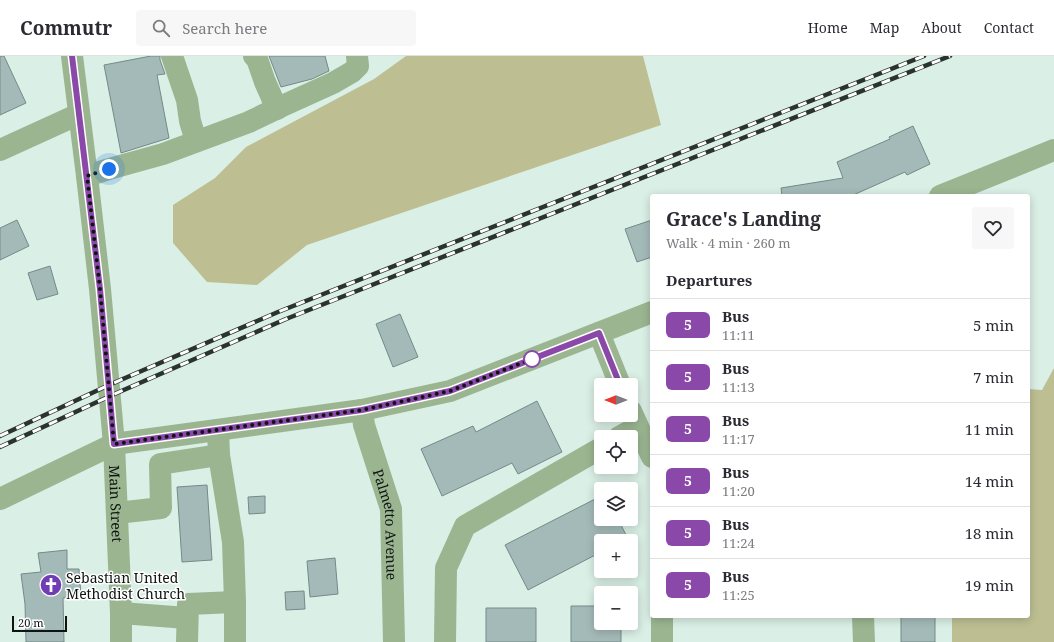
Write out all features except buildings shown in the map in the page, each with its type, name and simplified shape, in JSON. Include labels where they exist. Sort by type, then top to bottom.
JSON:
[{"type":"street","name":"Main Street","points":[[72,56],[100,289],[114,444],[122,613],[121,642]]},
{"type":"street","points":[[172,56],[187,100],[190,121],[196,141]]},
{"type":"street","points":[[254,56],[277,108]]},
{"type":"street","points":[[87,176],[163,154],[249,122],[334,83],[352,72],[358,66],[357,56]]},
{"type":"street","points":[[0,150],[79,114]]},
{"type":"street","points":[[945,194],[1054,150]]},
{"type":"street","points":[[0,499],[114,444],[362,410],[450,391],[650,313]]},
{"type":"street","points":[[599,333],[617,378]]},
{"type":"street","name":"Palmetto Avenue","points":[[362,410],[364,425],[391,509],[394,642]]},
{"type":"street","points":[[629,425],[650,454]]},
{"type":"street","points":[[218,430],[219,455],[233,542],[235,642]]},
{"type":"street","points":[[445,642],[446,568],[465,526],[594,452]]},
{"type":"street","points":[[117,514],[161,508],[160,464],[219,455]]},
{"type":"street","points":[[187,642],[188,604],[235,602]]},
{"type":"street","points":[[122,613],[187,618]]},
{"type":"street","points":[[662,618],[662,642]]},
{"type":"street","points":[[863,618],[864,642]]},
{"type":"green space","points":[[406,56],[643,56],[661,125],[307,245],[257,285],[207,282],[173,243],[173,205],[215,178],[246,147],[374,79]]},
{"type":"green space","points":[[1054,368],[1054,642],[952,642],[952,618],[1030,618],[1030,389],[1042,390]]},
{"type":"railway","points":[[0,436],[109,385],[278,312],[924,56]]},
{"type":"railway","points":[[0,447],[110,396],[286,319],[950,56]]},
{"type":"bus line","name":"5","points":[[72,56],[100,289],[114,444],[362,410],[450,391],[599,333],[617,378]]},
{"type":"place","name":"Sebastian United Methodist Church","points":[[51,585]]},
{"type":"route","points":[[109,169],[87,176],[100,289],[114,444],[362,410],[450,391],[532,359]]}]
